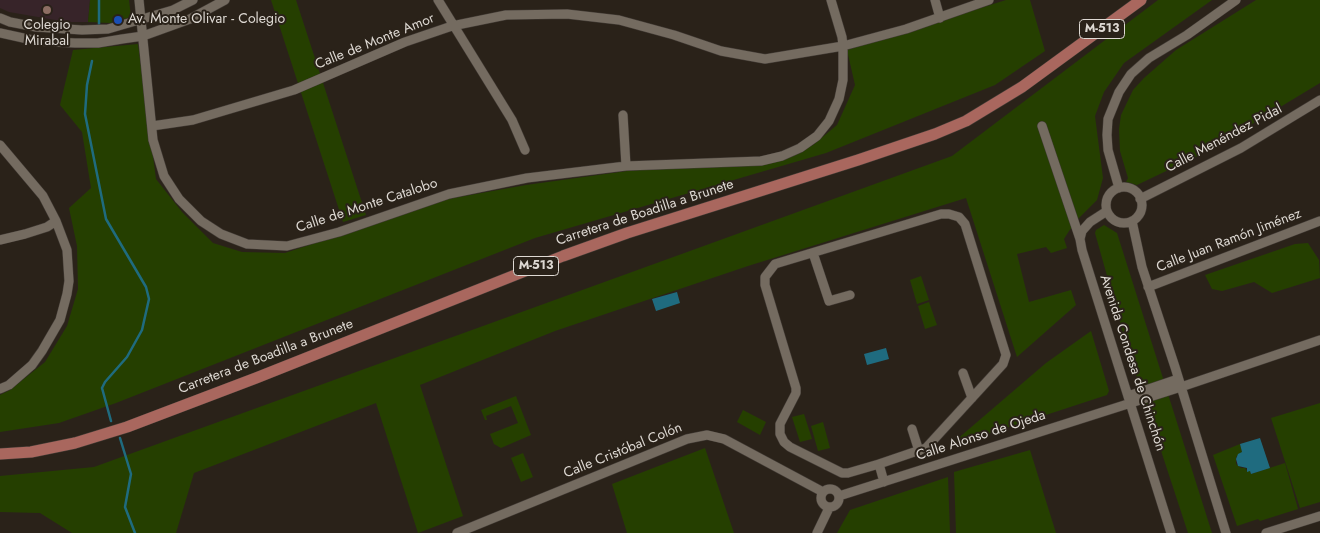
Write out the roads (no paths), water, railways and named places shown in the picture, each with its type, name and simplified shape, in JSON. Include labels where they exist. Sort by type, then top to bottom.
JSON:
[{"type":"main road","name":"Carretera de Boadilla a Brunete","points":[[1063,57],[1127,0]]},
{"type":"main road","name":"Carretera de Boadilla a Brunete","points":[[0,454],[31,452],[75,443],[127,427],[627,232],[849,163],[934,134],[966,121],[1022,87],[1141,0]]},
{"type":"street","name":"Calle de Monte Catalobo","points":[[139,0],[153,140],[164,176],[179,199],[201,221],[221,234],[247,244],[288,246],[339,232],[449,194],[526,178],[626,166],[760,161],[782,156],[800,148],[818,136],[830,121],[839,100],[843,80],[843,46],[831,0]]},
{"type":"street","points":[[0,18],[36,27],[82,30],[108,29],[173,10],[193,0]]},
{"type":"street","points":[[0,33],[36,41],[98,43],[142,36],[190,19],[225,0]]},
{"type":"street","points":[[438,0],[452,26],[512,120],[525,150]]},
{"type":"street","points":[[935,0],[940,18]]},
{"type":"street","name":"Calle de Monte Amor","points":[[152,126],[193,120],[294,90],[405,42],[452,26],[506,14],[567,14],[619,20],[674,35],[721,51],[764,59],[843,46],[940,18],[989,0]]},
{"type":"street","points":[[1119,188],[1108,150],[1107,135],[1108,119],[1119,92],[1131,74],[1149,58],[1187,35],[1236,0]]},
{"type":"street","name":"Calle Menéndez Pidal","points":[[1140,198],[1241,148],[1320,100]]},
{"type":"street","points":[[623,115],[626,166]]},
{"type":"street","name":"Avenida Condesa de Chinchón","points":[[1042,126],[1080,239],[1171,533]]},
{"type":"street","points":[[0,145],[43,196],[56,221],[67,250],[69,281],[68,294],[60,320],[42,351],[32,365],[9,385],[0,389]]},
{"type":"street","points":[[1124,187],[1134,190],[1140,198],[1141,209],[1132,221],[1117,222],[1107,211],[1107,199],[1114,190],[1119,188],[1124,187]]},
{"type":"street","points":[[1080,239],[1082,231],[1090,222],[1107,211]]},
{"type":"street","points":[[941,214],[959,216],[965,224],[1006,356],[1003,364],[972,398],[926,448],[848,473],[842,473],[790,447],[784,442],[780,434],[780,424],[796,393],[796,388],[765,285],[765,277],[775,264],[941,214]]},
{"type":"street","points":[[0,240],[46,227],[56,221]]},
{"type":"street","points":[[1132,221],[1148,287],[1226,533]]},
{"type":"street","name":"Calle Juan Ramón Jiménez","points":[[1148,287],[1320,221]]},
{"type":"street","points":[[813,253],[829,301],[850,295]]},
{"type":"street","name":"Calle Alonso de Ojeda","points":[[840,496],[1129,399],[1320,340]]},
{"type":"street","points":[[963,373],[972,398]]},
{"type":"street","points":[[912,429],[919,450]]},
{"type":"street","name":"Calle Cristóbal Colón","points":[[457,533],[687,439],[707,435],[724,439],[823,492]]},
{"type":"street","points":[[879,464],[884,482]]},
{"type":"street","points":[[832,489],[840,496],[840,500],[833,508],[824,506],[821,501],[823,492],[832,489]]},
{"type":"street","points":[[817,533],[828,508]]},
{"type":"street","points":[[1266,533],[1320,516]]},
{"type":"water","points":[[677,292],[680,303],[656,311],[652,299]]},
{"type":"water","points":[[886,348],[889,359],[867,365],[864,354]]},
{"type":"water","points":[[1260,438],[1270,468],[1251,474],[1250,471],[1247,472],[1247,468],[1238,466],[1236,459],[1238,454],[1242,452],[1240,444]]},
{"type":"waterway","points":[[99,0],[99,25]]},
{"type":"waterway","points":[[92,61],[87,85],[85,114],[106,219],[146,287],[149,299],[142,330],[127,357],[102,388],[111,421]]},
{"type":"waterway","points":[[120,438],[131,474],[125,507],[135,533]]},
{"type":"place","name":"Colegio Mirabal","points":[[47,10]]},
{"type":"place","name":"Av. Monte Olivar - Colegio","points":[[118,20]]}]
